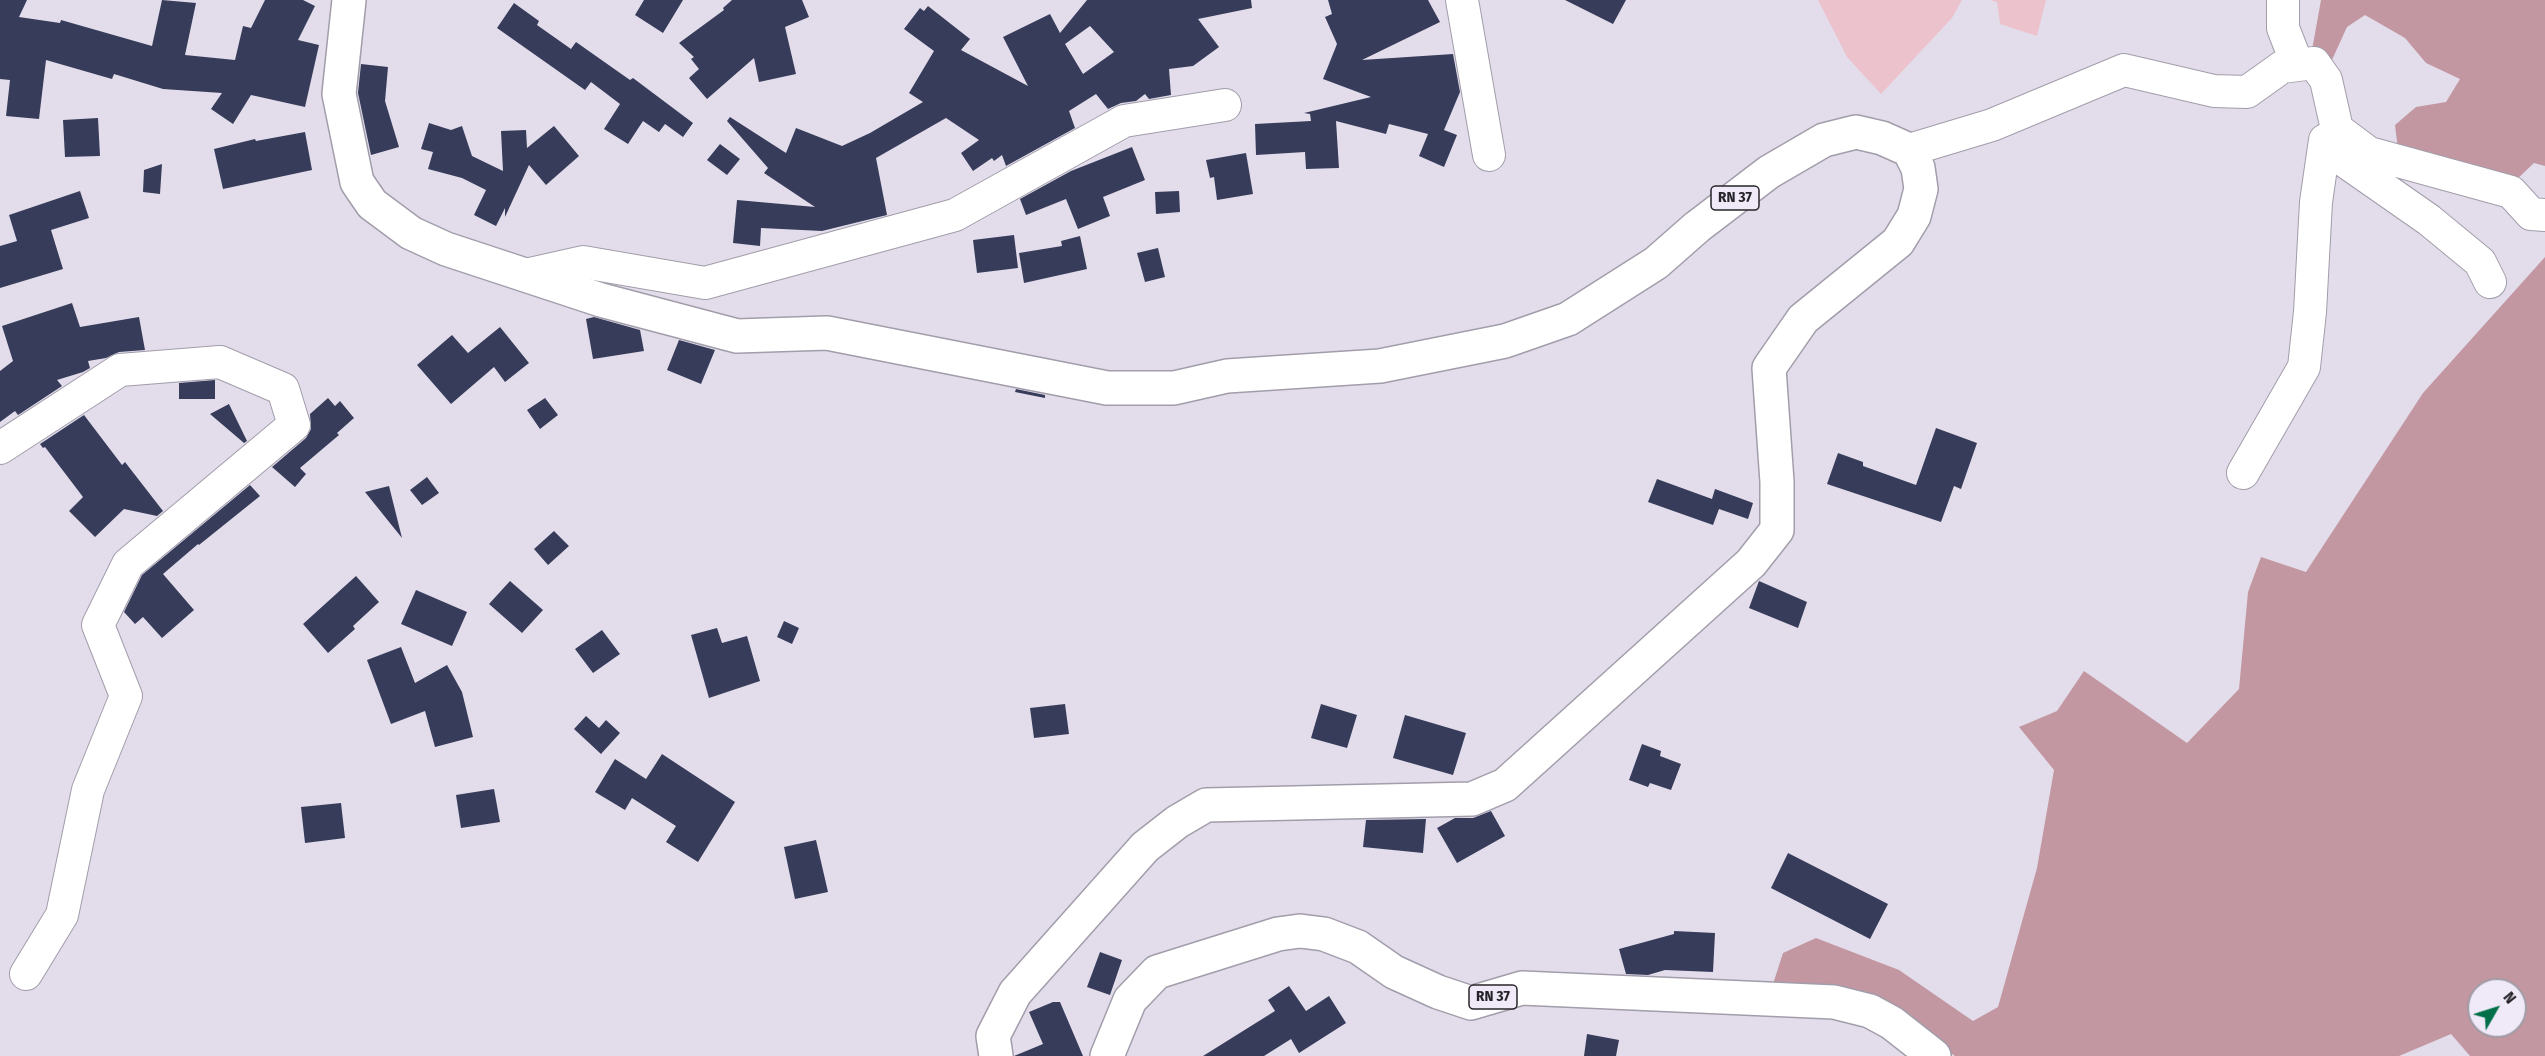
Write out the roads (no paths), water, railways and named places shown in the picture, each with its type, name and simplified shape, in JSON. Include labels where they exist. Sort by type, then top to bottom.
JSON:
[{"type":"main road","name":"RN 37","points":[[349,0],[339,94],[357,182],[372,204],[411,233],[446,249],[601,300],[737,336],[827,333],[1107,388],[1174,388],[1227,376],[1380,366],[1505,341],[1569,319],[1656,263],[1697,227],[1769,172],[1824,140],[1856,132],[1882,138],[1909,150]]},
{"type":"main road","points":[[996,1056],[993,1036],[1015,993],[1145,847],[1177,822],[1206,805],[1472,799],[1505,785],[1751,563],[1777,530],[1777,482],[1769,368],[1803,319],[1898,242],[1914,216],[1921,189],[1918,168],[1909,150]]},
{"type":"main road","name":"RN 37","points":[[1107,1056],[1130,1000],[1157,972],[1278,934],[1300,931],[1324,934],[1358,947],[1394,972],[1438,992],[1471,1003],[1522,988],[1834,1002],[1870,1011],[1892,1023],[1934,1056]]},
{"type":"street","points":[[1462,0],[1489,155]]},
{"type":"street","points":[[2283,0],[2283,28],[2297,64]]},
{"type":"street","points":[[1909,150],[1992,125],[2124,70],[2214,91],[2247,92],[2282,67],[2314,63],[2326,80],[2337,129],[2369,153],[2511,192],[2531,214],[2545,215]]},
{"type":"street","points":[[2243,473],[2304,367],[2310,312],[2316,202],[2331,103]]},
{"type":"street","points":[[525,275],[583,262],[705,283],[955,215],[1124,121],[1224,105]]},
{"type":"street","points":[[2325,141],[2343,160],[2429,220],[2480,262],[2490,282]]},
{"type":"street","points":[[0,448],[120,370],[220,362],[283,389],[294,425],[128,564],[98,625],[126,696],[88,790],[62,915],[26,974]]}]
